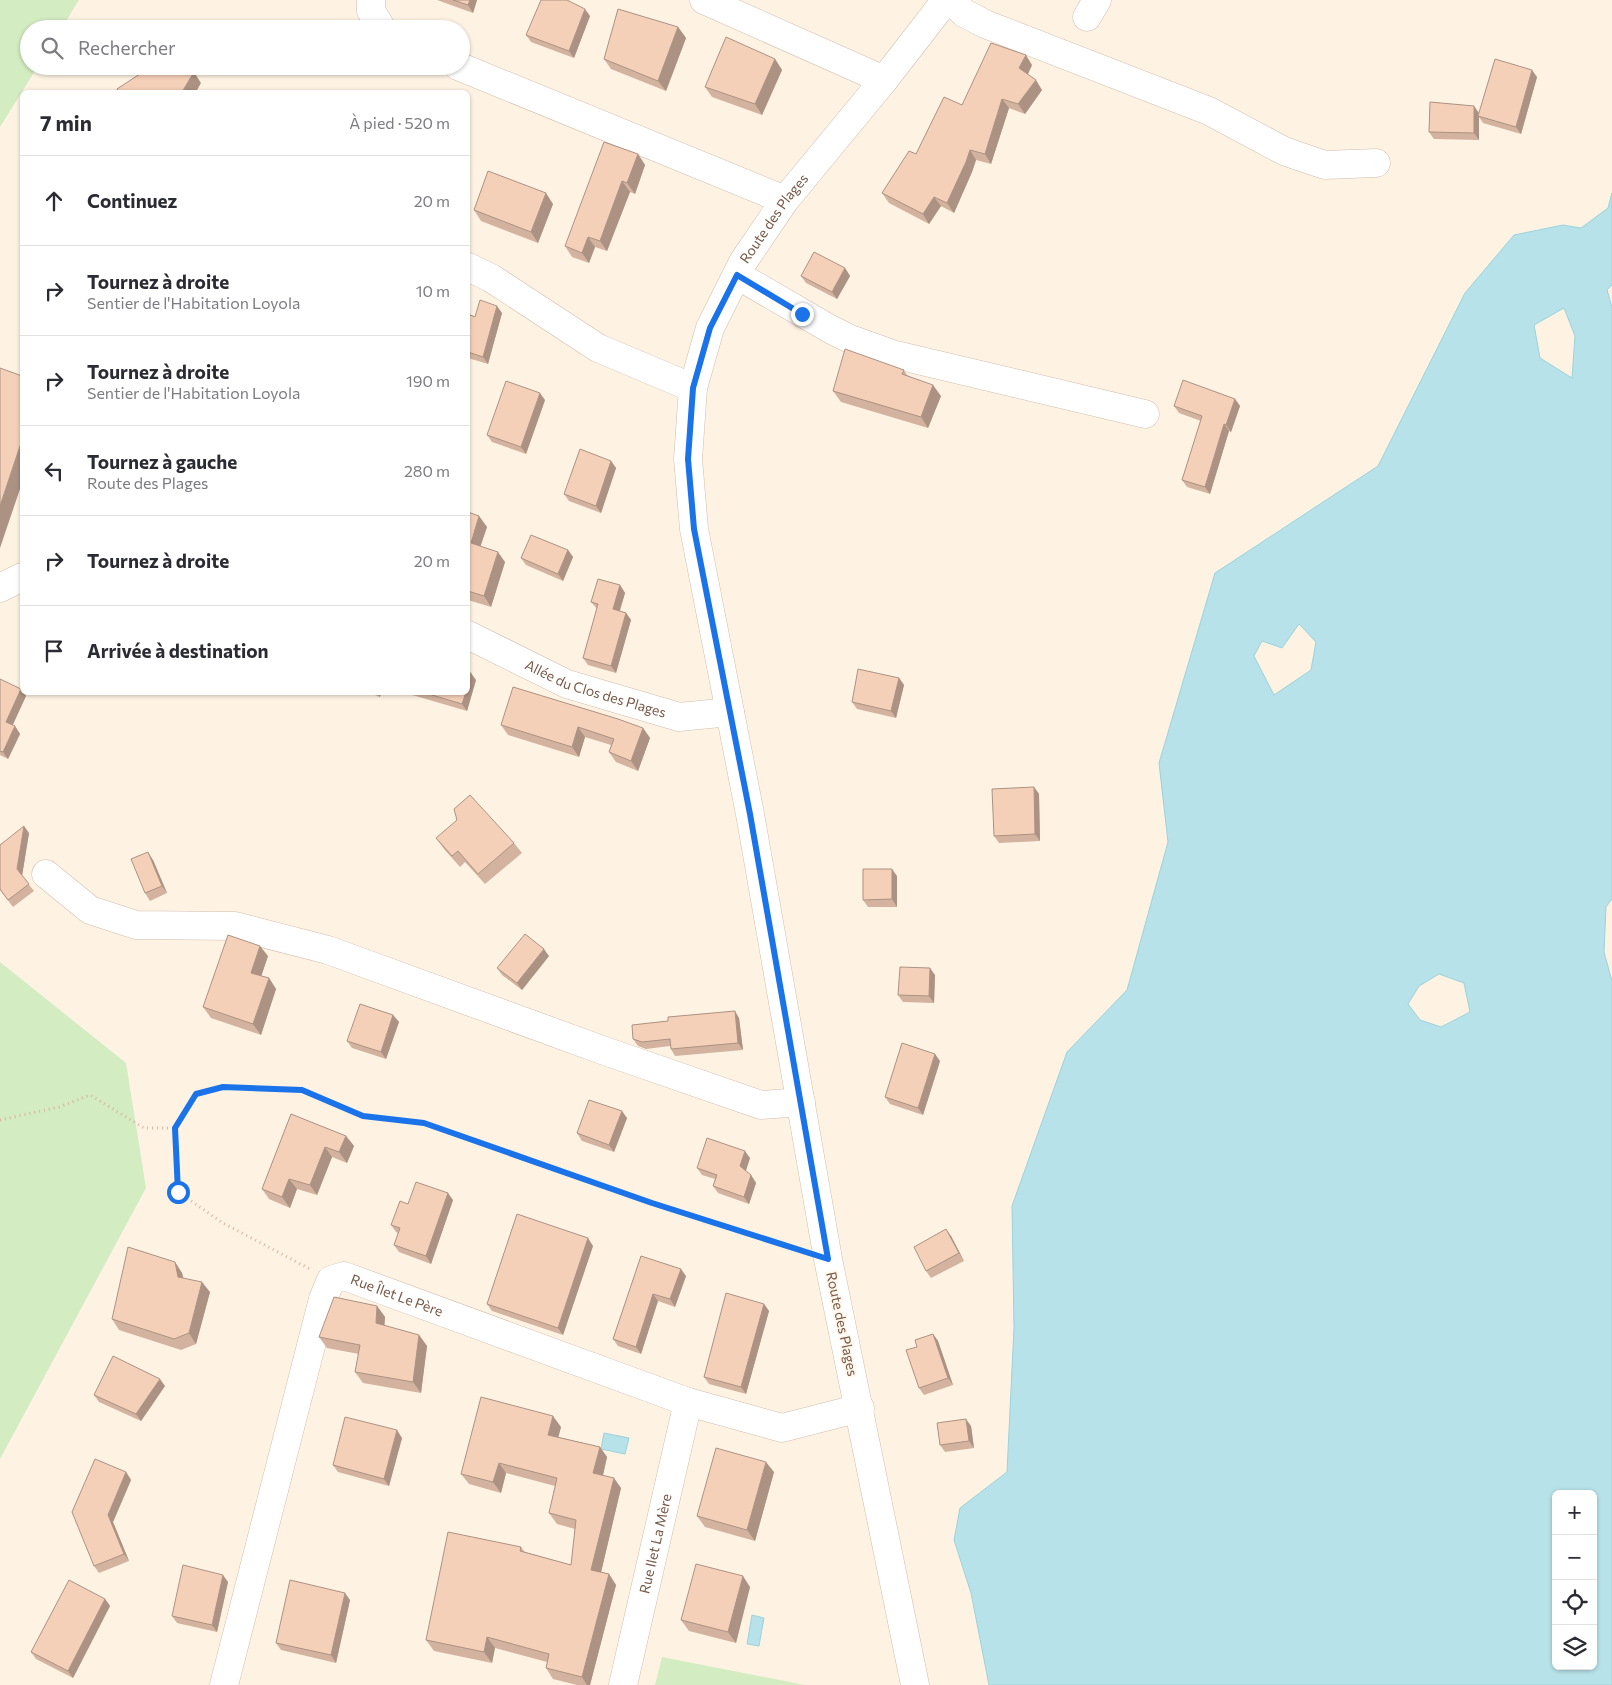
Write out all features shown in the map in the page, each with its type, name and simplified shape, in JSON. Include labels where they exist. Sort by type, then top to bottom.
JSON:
[{"type":"street","points":[[371,0],[371,12],[376,20]]},
{"type":"street","points":[[704,0],[884,80]]},
{"type":"street","name":"Route des Plages","points":[[915,1685],[860,1408],[828,1259],[730,712],[694,529],[688,459],[693,388],[710,328],[743,262],[786,200],[884,80],[946,0]]},
{"type":"street","points":[[951,0],[964,13],[985,24],[1208,111],[1284,151],[1325,165],[1376,164]]},
{"type":"street","points":[[470,71],[786,200]]},
{"type":"street","points":[[470,269],[491,278],[598,348],[693,388]]},
{"type":"street","points":[[737,275],[830,329],[892,354],[1145,414]]},
{"type":"street","points":[[0,588],[20,579]]},
{"type":"street","name":"Allée du Clos des Plages","points":[[470,636],[567,684],[679,717],[730,712]]},
{"type":"street","points":[[46,874],[90,910],[136,925],[235,926],[319,948],[761,1105],[801,1102]]},
{"type":"street","name":"Rue Îlet Le Père","points":[[224,1685],[323,1299],[331,1280],[344,1276],[688,1402],[782,1428],[860,1408]]},
{"type":"street","name":"Rue Ilet La Mère","points":[[623,1685],[688,1402]]},
{"type":"path","points":[[331,1280],[223,1223],[178,1192],[175,1128],[196,1094],[223,1087],[302,1090],[363,1116],[424,1123],[652,1203],[828,1259]]},
{"type":"path","points":[[0,1120],[59,1107],[90,1095],[144,1128],[175,1128]]},
{"type":"green space","points":[[0,0],[79,0],[67,20],[20,20],[20,75],[32,75],[23,90],[20,90],[20,95],[0,127]]},
{"type":"green space","points":[[0,962],[126,1063],[146,1188],[0,1459]]},
{"type":"green space","points":[[662,1657],[805,1685],[655,1685]]},
{"type":"water","points":[[1612,193],[1612,285],[1607,290],[1612,307],[1612,899],[1606,907],[1604,952],[1612,981],[1612,1685],[989,1685],[971,1593],[954,1540],[960,1508],[1007,1472],[1014,1328],[1012,1206],[1067,1052],[1127,990],[1168,842],[1159,763],[1215,573],[1378,466],[1465,293],[1514,235],[1563,225],[1581,228],[1608,208]],"holes":[[[1564,308],[1575,336],[1572,378],[1540,358],[1534,325]],[[1299,624],[1316,642],[1311,670],[1274,695],[1254,656],[1262,641],[1282,648]],[[1439,974],[1464,983],[1470,1012],[1441,1027],[1420,1020],[1408,1004],[1419,986]]]},
{"type":"water","points":[[604,1433],[629,1438],[625,1454],[601,1449]]},
{"type":"water","points":[[752,1615],[764,1618],[759,1646],[747,1644]]},
{"type":"building","points":[[453,0],[470,0],[468,5]]},
{"type":"building","points":[[541,0],[567,0],[585,9],[569,51],[526,35]]},
{"type":"building","points":[[618,9],[678,27],[658,81],[604,59]]},
{"type":"building","points":[[726,37],[775,59],[755,104],[705,87]]},
{"type":"building","points":[[991,43],[1026,55],[1019,68],[1036,80],[1018,104],[1002,99],[985,154],[970,150],[947,203],[934,197],[923,214],[882,193],[909,151],[916,154],[944,97],[962,105]]},
{"type":"building","points":[[1495,59],[1532,70],[1516,127],[1478,116]]},
{"type":"building","points":[[138,75],[192,75],[183,90],[117,89]]},
{"type":"building","points":[[1430,102],[1474,106],[1474,133],[1429,132]]},
{"type":"building","points":[[604,142],[638,154],[627,183],[622,181],[600,241],[588,237],[582,253],[565,246]]},
{"type":"building","points":[[488,171],[546,193],[531,232],[474,210]]},
{"type":"building","points":[[814,252],[845,268],[832,292],[801,276]]},
{"type":"building","points":[[480,300],[497,306],[483,357],[470,353],[470,315],[475,317]]},
{"type":"building","points":[[845,349],[904,370],[902,374],[933,385],[921,417],[833,391]]},
{"type":"building","points":[[0,368],[20,375],[20,446],[0,506]]},
{"type":"building","points":[[1183,380],[1235,399],[1226,425],[1224,424],[1205,487],[1182,480],[1202,416],[1174,406]]},
{"type":"building","points":[[506,381],[540,393],[521,447],[487,435]]},
{"type":"building","points":[[580,449],[611,461],[596,506],[564,494]]},
{"type":"building","points":[[470,513],[479,516],[471,543],[498,552],[484,596],[470,592]]},
{"type":"building","points":[[531,535],[568,550],[558,574],[521,558]]},
{"type":"building","points":[[598,579],[620,585],[613,609],[626,613],[611,666],[583,658],[598,604],[591,602]]},
{"type":"building","points":[[858,669],[899,678],[891,711],[852,702]]},
{"type":"building","points":[[0,679],[20,689],[20,691],[6,722],[15,726],[3,752],[0,751]]},
{"type":"building","points":[[513,687],[643,728],[631,761],[609,752],[614,739],[578,727],[572,747],[501,725]]},
{"type":"building","points":[[432,695],[465,695],[462,704]]},
{"type":"building","points":[[1034,787],[1035,834],[994,836],[992,789]]},
{"type":"building","points":[[470,795],[514,843],[478,874],[458,851],[452,856],[436,838],[457,820],[454,809]]},
{"type":"building","points":[[24,826],[17,869],[29,884],[8,900],[0,889],[0,845]]},
{"type":"building","points":[[148,852],[162,886],[145,893],[131,859]]},
{"type":"building","points":[[863,869],[892,869],[892,899],[863,900]]},
{"type":"building","points":[[525,934],[544,949],[517,983],[497,968]]},
{"type":"building","points":[[228,935],[260,946],[251,973],[269,978],[253,1024],[203,1007]]},
{"type":"building","points":[[900,967],[930,968],[929,996],[898,995]]},
{"type":"building","points":[[360,1004],[393,1015],[381,1052],[347,1041]]},
{"type":"building","points":[[735,1011],[738,1043],[671,1049],[670,1039],[642,1042],[633,1039],[632,1025],[668,1021],[668,1017]]},
{"type":"building","points":[[902,1043],[935,1054],[918,1108],[885,1097]]},
{"type":"building","points":[[589,1100],[622,1111],[609,1145],[577,1133]]},
{"type":"building","points":[[291,1114],[346,1136],[339,1152],[325,1147],[310,1185],[289,1179],[282,1197],[262,1189]]},
{"type":"building","points":[[707,1138],[745,1151],[740,1166],[751,1175],[744,1197],[713,1186],[717,1175],[697,1168]]},
{"type":"building","points":[[416,1182],[448,1193],[426,1256],[394,1245],[400,1228],[391,1225],[400,1201],[408,1204]]},
{"type":"building","points":[[517,1214],[588,1238],[558,1328],[487,1304]]},
{"type":"building","points":[[946,1229],[959,1253],[926,1271],[914,1247]]},
{"type":"building","points":[[128,1247],[175,1262],[178,1277],[202,1282],[189,1333],[174,1339],[112,1319]]},
{"type":"building","points":[[641,1256],[681,1269],[670,1299],[653,1294],[636,1347],[613,1339]]},
{"type":"building","points":[[726,1293],[764,1304],[741,1387],[704,1377]]},
{"type":"building","points":[[334,1297],[377,1306],[376,1323],[419,1335],[413,1382],[355,1372],[360,1345],[319,1337]]},
{"type":"building","points":[[933,1334],[948,1378],[919,1388],[906,1350],[917,1347],[915,1340]]},
{"type":"building","points":[[113,1356],[160,1379],[136,1414],[94,1395]]},
{"type":"building","points":[[481,1397],[553,1416],[548,1435],[600,1447],[593,1473],[614,1478],[591,1570],[609,1574],[582,1677],[546,1668],[549,1654],[487,1637],[484,1652],[426,1640],[448,1532],[521,1547],[520,1551],[571,1565],[576,1520],[549,1513],[557,1478],[499,1463],[493,1482],[461,1474]]},
{"type":"building","points":[[345,1417],[397,1430],[384,1479],[333,1465]]},
{"type":"building","points":[[966,1419],[969,1441],[940,1445],[937,1423]]},
{"type":"building","points":[[716,1448],[766,1462],[747,1530],[697,1516]]},
{"type":"building","points":[[95,1459],[126,1472],[108,1515],[124,1554],[94,1566],[72,1512]]},
{"type":"building","points":[[696,1564],[743,1576],[728,1632],[681,1620]]},
{"type":"building","points":[[183,1565],[223,1575],[212,1625],[172,1616]]},
{"type":"building","points":[[69,1580],[105,1599],[68,1671],[31,1652]]},
{"type":"building","points":[[290,1580],[345,1593],[331,1655],[276,1643]]},
{"type":"route","points":[[178,1192],[175,1128],[196,1094],[223,1087],[302,1090],[363,1116],[424,1123],[652,1203],[828,1259],[750,814],[694,529],[688,459],[693,388],[710,328],[737,275],[802,314]]}]
